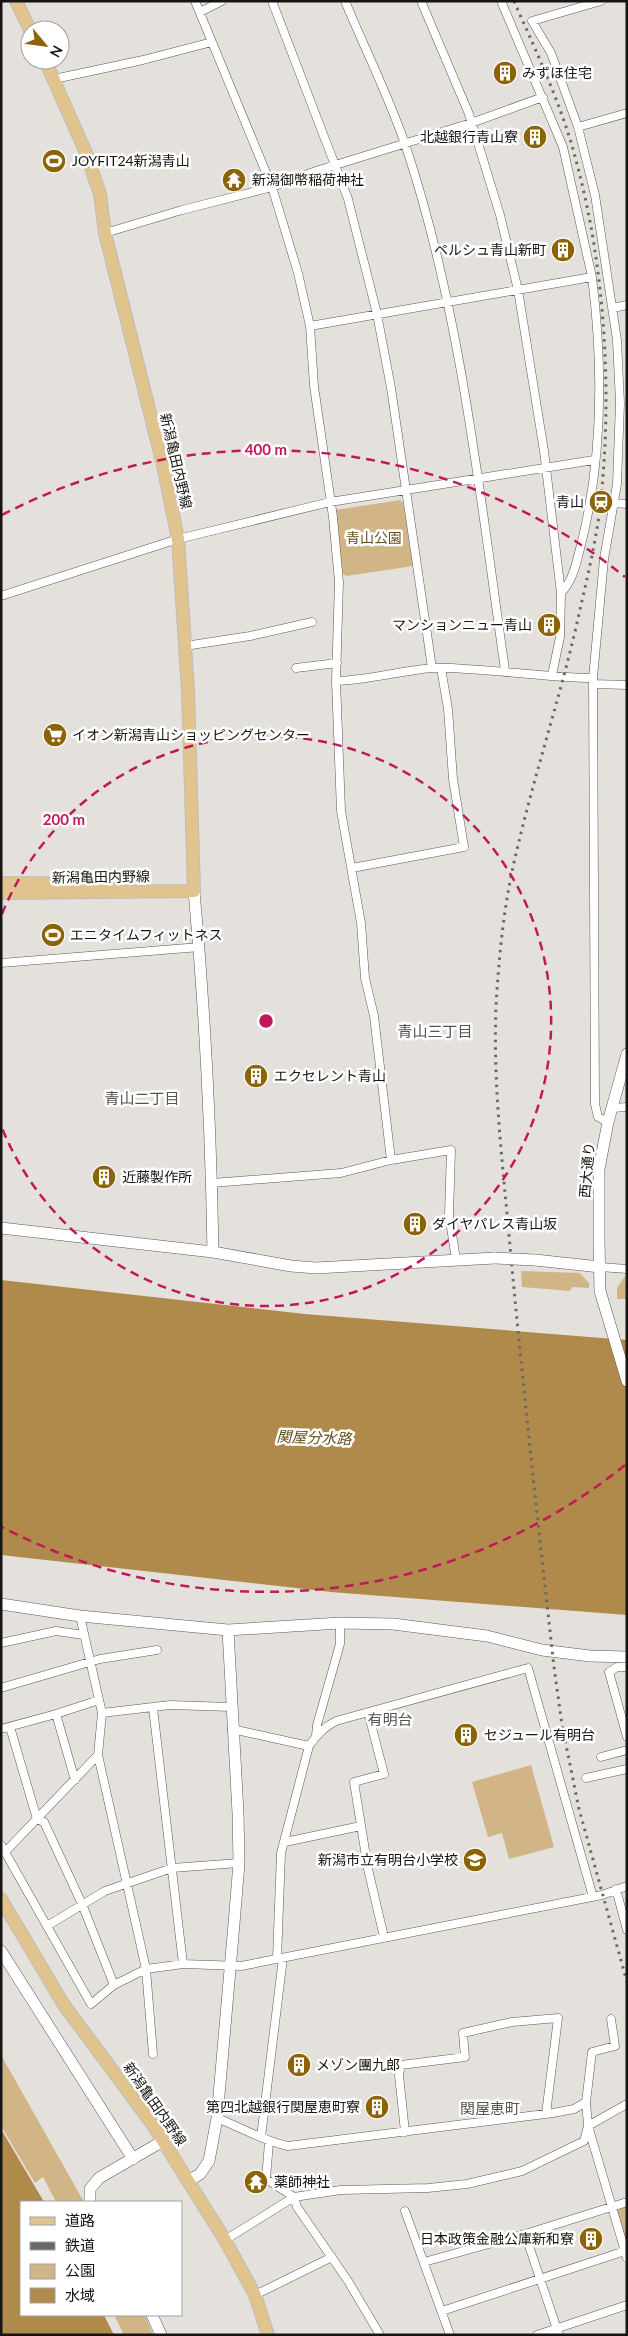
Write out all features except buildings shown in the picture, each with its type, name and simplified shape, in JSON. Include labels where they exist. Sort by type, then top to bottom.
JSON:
[{"type":"main road","points":[[16,1],[25,20]]},
{"type":"main road","name":"新潟亀田内野線","points":[[50,70],[86,153],[97,185],[105,233],[163,465],[178,540],[185,646],[194,888]]},
{"type":"main road","name":"新潟亀田内野線","points":[[1,883],[194,888]]},
{"type":"main road","name":"新潟亀田内野線","points":[[1,893],[194,888]]},
{"type":"main road","name":"新潟亀田内野線","points":[[1,1900],[64,2006],[164,2141],[225,2240],[255,2295],[268,2335]]},
{"type":"street","points":[[195,1],[272,187],[298,273],[310,326],[314,386],[339,582],[336,681],[341,810],[361,923],[365,978],[374,1016],[391,1160]]},
{"type":"street","points":[[200,12],[222,1]]},
{"type":"street","points":[[272,1],[348,199],[377,314],[391,388],[432,668]]},
{"type":"street","points":[[345,1],[405,143],[448,302],[478,478],[505,670]]},
{"type":"street","points":[[421,1],[469,114],[500,215],[518,290],[546,468],[562,593],[560,636],[552,675]]},
{"type":"street","points":[[501,1],[563,147],[592,277],[596,308],[599,369],[594,460],[584,534],[571,583],[562,593]]},
{"type":"street","points":[[601,1],[532,20],[550,53],[578,127],[596,195],[614,308],[623,402],[617,484],[604,559],[593,681],[595,1104],[598,1117],[608,1122]]},
{"type":"street","points":[[54,79],[143,60],[212,42]]},
{"type":"street","points":[[105,233],[182,210],[272,187],[335,165],[471,123],[543,97]]},
{"type":"street","points":[[578,127],[627,113]]},
{"type":"street","points":[[310,326],[592,277]]},
{"type":"street","points":[[614,308],[627,305]]},
{"type":"street","points":[[1,596],[178,540],[330,502],[594,460]]},
{"type":"street","points":[[614,503],[627,504]]},
{"type":"street","points":[[185,646],[250,636],[312,622]]},
{"type":"street","points":[[296,668],[337,663]]},
{"type":"street","points":[[352,868],[464,847],[453,779],[448,709],[441,668]]},
{"type":"street","points":[[336,681],[376,678],[441,668],[505,670],[627,685]]},
{"type":"street","points":[[194,888],[200,947],[212,1183],[213,1252]]},
{"type":"street","points":[[1,963],[200,947]]},
{"type":"street","name":"西大通り","points":[[627,1054],[608,1122],[599,1169],[600,1291],[627,1381]]},
{"type":"street","points":[[612,1108],[627,1107]]},
{"type":"street","points":[[212,1183],[341,1173],[391,1160],[451,1150],[449,1214],[456,1260]]},
{"type":"street","points":[[1,1228],[213,1252],[291,1266],[316,1268],[495,1258],[627,1269]]},
{"type":"street","points":[[1,1604],[80,1616],[228,1630],[340,1623],[393,1624],[488,1636],[542,1650],[590,1656],[627,1657]]},
{"type":"street","points":[[80,1616],[102,1713],[98,1755],[146,1969],[153,2054]]},
{"type":"street","points":[[316,1736],[317,1726],[340,1644],[340,1623]]},
{"type":"street","points":[[188,2181],[200,2174],[209,2161],[217,2118],[238,1863],[228,1630]]},
{"type":"street","points":[[1,1643],[56,1631],[84,1635]]},
{"type":"street","points":[[1,1688],[90,1662],[157,1650]]},
{"type":"street","points":[[627,1667],[617,1667],[609,1672],[627,1737]]},
{"type":"street","points":[[261,2137],[280,1959],[281,1853],[309,1746],[326,1726],[336,1721],[528,1668],[593,1897]]},
{"type":"street","points":[[98,1700],[5,1728],[37,1819],[44,1822],[82,1904],[114,1985]]},
{"type":"street","points":[[102,1713],[170,1706],[231,1707]]},
{"type":"street","points":[[153,1708],[183,1964]]},
{"type":"street","points":[[368,1712],[384,1774],[354,1782],[368,1869],[384,1937]]},
{"type":"street","points":[[56,1714],[75,1780]]},
{"type":"street","points":[[232,1730],[309,1746]]},
{"type":"street","points":[[601,1757],[627,1750]]},
{"type":"street","points":[[98,1755],[37,1819],[3,1849],[91,2004],[114,1985],[146,1969],[183,1964],[230,1967],[280,1959],[593,1897],[627,1886]]},
{"type":"street","points":[[586,1778],[627,1769]]},
{"type":"street","points":[[285,1842],[361,1826]]},
{"type":"street","points":[[47,1926],[104,1891],[172,1868],[238,1863]]},
{"type":"street","points":[[616,1889],[627,1930]]},
{"type":"street","points":[[1,1951],[133,2159]]},
{"type":"street","points":[[405,2132],[399,2075],[401,2065],[464,2057],[463,2033],[512,2022],[558,2018],[546,2114]]},
{"type":"street","points":[[442,2311],[540,2279],[626,2255],[588,2126],[586,2102],[592,2052],[615,2046],[611,2019]]},
{"type":"street","points":[[217,2118],[261,2137],[268,2142],[288,2146],[546,2114],[574,2109],[586,2102]]},
{"type":"street","points":[[225,2240],[294,2197],[341,2190],[449,2187],[513,2173],[559,2155],[584,2141],[588,2126],[627,2104]]},
{"type":"street","points":[[90,2201],[90,2189],[94,2183],[164,2141]]},
{"type":"street","points":[[268,2142],[266,2179],[294,2197],[297,2207],[332,2257],[380,2335]]},
{"type":"street","points":[[424,2262],[525,2234],[627,2202]]},
{"type":"street","points":[[405,2211],[450,2335]]},
{"type":"street","points":[[525,2234],[558,2332]]},
{"type":"street","points":[[255,2295],[332,2257]]},
{"type":"street","points":[[538,2335],[558,2332],[627,2305]]},
{"type":"street","points":[[152,2316],[161,2335]]},
{"type":"green space","name":"青山公園","points":[[400,500],[403,502],[413,566],[347,576],[343,574],[335,510]]},
{"type":"green space","points":[[521,1271],[580,1273],[589,1283],[589,1288],[572,1287],[570,1291],[522,1287]]},
{"type":"green space","points":[[625,1276],[627,1299],[617,1299],[617,1288]]},
{"type":"green space","points":[[531,1765],[554,1847],[509,1859],[502,1833],[488,1837],[472,1782]]},
{"type":"green space","points":[[1,2055],[83,2201],[55,2201],[43,2177],[35,2183],[1,2126]]},
{"type":"green space","points":[[627,2206],[627,2247],[616,2212],[618,2209]]},
{"type":"green space","points":[[114,2316],[145,2316],[153,2335],[124,2335]]},
{"type":"water","name":"関屋分水路","points":[[1,1280],[305,1314],[627,1340],[627,1615],[331,1592],[1,1555]]},
{"type":"water","points":[[1,2129],[43,2201],[20,2201],[20,2316],[104,2316],[114,2335],[1,2335]]},
{"type":"railway","points":[[514,1],[550,83],[565,125],[587,207],[595,248],[604,332],[606,416],[601,498],[591,561],[570,652],[523,825],[508,891],[500,948],[496,1006],[497,1092],[525,1397],[562,1725],[579,1809],[627,1982]]},
{"type":"place","name":"みずほ住宅","points":[[505,73]]},
{"type":"place","name":"北越銀行青山寮","points":[[535,137]]},
{"type":"place","name":"JOYFIT24新潟青山","points":[[54,161]]},
{"type":"place","name":"新潟御幣稲荷神社","points":[[234,180]]},
{"type":"place","name":"ペルシュ青山新町","points":[[563,250]]},
{"type":"place","name":"青山","points":[[601,502]]},
{"type":"place","name":"マンションニュー青山","points":[[549,625]]},
{"type":"place","name":"イオン新潟青山ショッピングセンター","points":[[55,735]]},
{"type":"place","name":"エニタイムフィットネス","points":[[53,935]]},
{"type":"place","name":"エクセレント青山","points":[[256,1076]]},
{"type":"place","name":"近藤製作所","points":[[104,1177]]},
{"type":"place","name":"ダイヤパレス青山坂","points":[[415,1224]]},
{"type":"place","name":"セジュール有明台","points":[[466,1735]]},
{"type":"place","name":"新潟市立有明台小学校","points":[[475,1860]]},
{"type":"place","name":"メゾン團九郎","points":[[299,2065]]},
{"type":"place","name":"第四北越銀行関屋恵町寮","points":[[377,2107]]},
{"type":"place","name":"薬師神社","points":[[256,2182]]},
{"type":"place","name":"日本政策金融公庫新和寮","points":[[591,2239]]},
{"type":"district","name":"青山三丁目","points":[[435,1032]]},
{"type":"district","name":"青山二丁目","points":[[142,1099]]},
{"type":"district","name":"有明台","points":[[390,1720]]},
{"type":"district","name":"関屋恵町","points":[[490,2109]]}]
